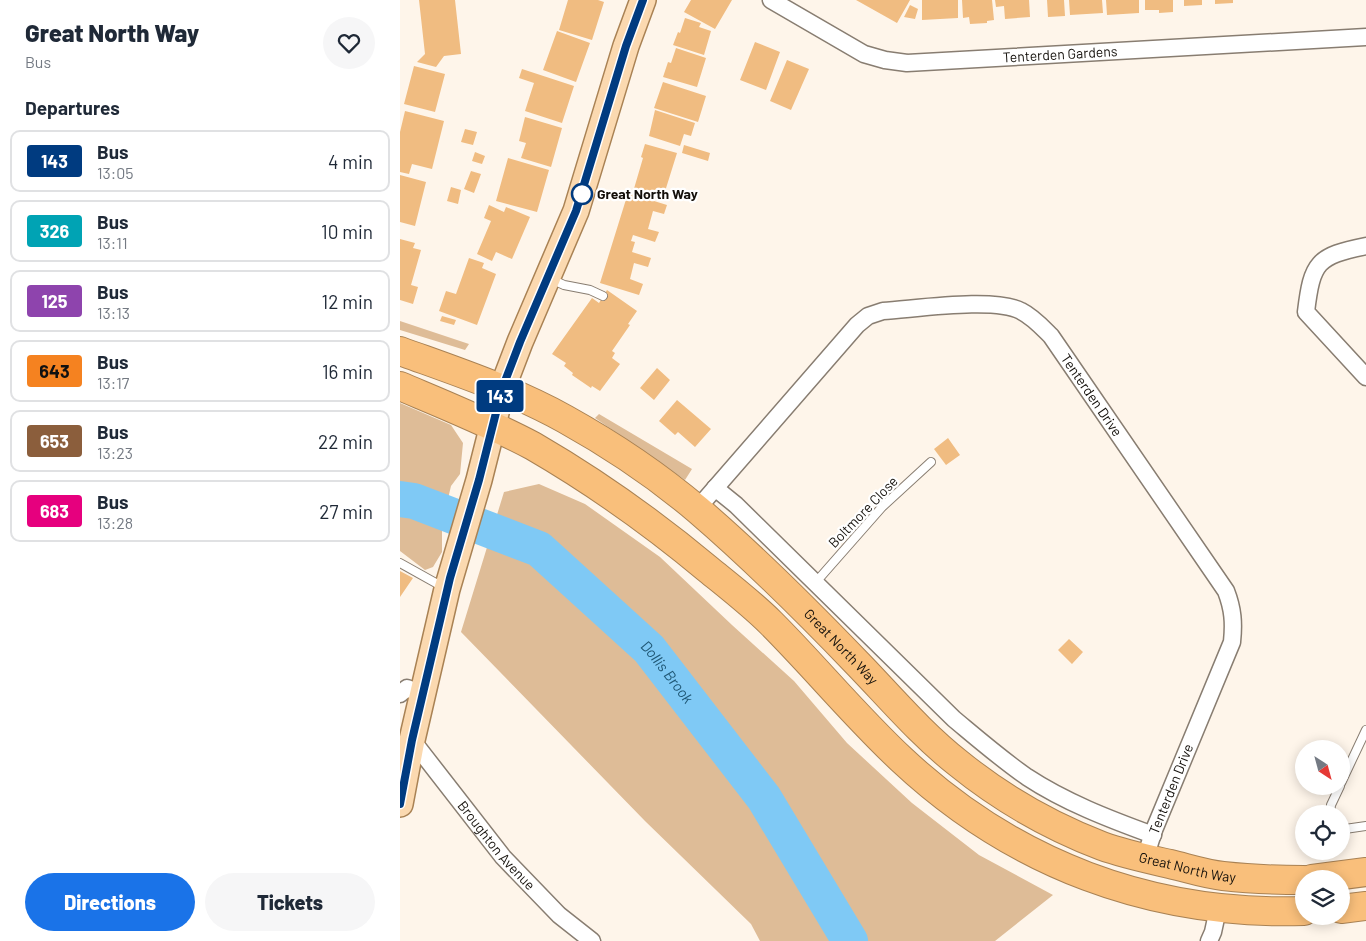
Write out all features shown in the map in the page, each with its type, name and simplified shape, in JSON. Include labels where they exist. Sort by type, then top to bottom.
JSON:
[{"type":"highway","name":"Great North Way","points":[[400,350],[502,389],[564,418],[598,438],[697,509],[758,564],[825,629],[927,736],[956,762],[1025,809],[1060,828],[1105,847],[1149,847],[1220,876],[1264,880],[1295,880]]},
{"type":"highway","points":[[400,386],[492,426],[533,447],[601,488],[664,533],[769,621],[899,757],[950,802],[983,825],[1028,851],[1076,873],[1129,891],[1163,900],[1218,909],[1295,911]]},
{"type":"highway","points":[[1350,874],[1366,872]]},
{"type":"highway","points":[[1350,908],[1366,906]]},
{"type":"main road","points":[[400,804],[412,740],[411,694],[449,584],[479,480],[502,389],[576,211],[626,46],[643,0]]},
{"type":"street","name":"Tenterden Gardens","points":[[771,0],[864,54],[885,60],[907,63],[1366,37]]},
{"type":"street","points":[[1366,246],[1332,255],[1319,263],[1309,283],[1306,312],[1366,377]]},
{"type":"street","name":"Tenterden Drive","points":[[697,509],[857,325],[868,316],[883,311],[984,304],[1003,305],[1020,311],[1038,323],[1051,336],[1226,591],[1232,608],[1234,625],[1232,642],[1149,847]]},
{"type":"street","name":"Great North Way","points":[[715,488],[736,505],[908,674],[988,748],[1028,777],[1102,816],[1149,847]]},
{"type":"street","name":"Broughton Avenue","points":[[412,740],[503,857],[559,915],[592,941]]},
{"type":"street","points":[[1209,941],[1218,909]]},
{"type":"lane","points":[[548,277],[564,285],[590,290],[603,296]]},
{"type":"lane","name":"Boltmore Close","points":[[816,582],[882,507],[932,462]]},
{"type":"lane","points":[[400,563],[449,584]]},
{"type":"lane","points":[[1350,764],[1366,730]]},
{"type":"lane","points":[[1350,828],[1366,826]]},
{"type":"shaded area","points":[[400,321],[469,344],[465,350],[400,330]]},
{"type":"shaded area","points":[[400,403],[451,425],[463,443],[460,474],[451,486],[442,524],[442,552],[433,567],[425,570],[400,551]]},
{"type":"shaded area","points":[[599,414],[692,469],[685,480],[595,418]]},
{"type":"shaded area","points":[[539,484],[585,504],[660,557],[794,681],[847,743],[912,803],[979,855],[1053,895],[995,941],[760,941],[751,924],[645,821],[461,632],[504,492]]},
{"type":"building","points":[[419,0],[455,0],[461,54],[444,56],[436,67],[417,62],[425,54]]},
{"type":"building","points":[[568,0],[598,0],[604,2],[592,40],[559,30]]},
{"type":"building","points":[[691,0],[732,0],[715,29],[684,12]]},
{"type":"building","points":[[856,0],[910,0],[897,23]]},
{"type":"building","points":[[922,0],[958,0],[958,18],[922,20]]},
{"type":"building","points":[[962,0],[992,0],[994,20],[987,21],[987,23],[970,24],[969,17],[963,18]]},
{"type":"building","points":[[995,0],[1029,0],[1030,17],[1005,19],[1004,6],[996,7]]},
{"type":"building","points":[[1047,0],[1064,0],[1065,16],[1048,17]]},
{"type":"building","points":[[1069,0],[1102,0],[1103,13],[1070,15]]},
{"type":"building","points":[[1106,0],[1139,0],[1139,13],[1107,15]]},
{"type":"building","points":[[1145,0],[1173,0],[1173,12],[1159,13],[1159,10],[1145,10]]},
{"type":"building","points":[[1184,0],[1202,0],[1202,5],[1184,6]]},
{"type":"building","points":[[1215,0],[1233,0],[1233,3],[1215,4]]},
{"type":"building","points":[[910,5],[918,9],[915,19],[904,17]]},
{"type":"building","points":[[685,18],[701,23],[699,27],[711,31],[704,55],[673,45],[678,32],[680,33]]},
{"type":"building","points":[[557,31],[590,43],[576,82],[543,70]]},
{"type":"building","points":[[755,42],[780,52],[766,90],[740,80]]},
{"type":"building","points":[[676,48],[706,58],[697,87],[663,77],[668,62],[671,63]]},
{"type":"building","points":[[787,60],[809,69],[791,110],[770,101]]},
{"type":"building","points":[[414,66],[445,74],[435,112],[404,104]]},
{"type":"building","points":[[522,69],[574,86],[562,123],[525,111],[534,83],[519,78]]},
{"type":"building","points":[[663,82],[706,96],[698,122],[654,108]]},
{"type":"building","points":[[655,110],[695,123],[691,136],[684,134],[680,146],[649,136]]},
{"type":"building","points":[[405,111],[444,121],[432,169],[412,164],[409,174],[400,172],[400,132]]},
{"type":"building","points":[[525,117],[562,128],[551,167],[521,158],[526,143],[519,141]]},
{"type":"building","points":[[465,129],[477,132],[473,145],[461,142]]},
{"type":"building","points":[[645,144],[677,153],[662,201],[633,192]]},
{"type":"building","points":[[684,145],[710,153],[708,161],[682,153]]},
{"type":"building","points":[[475,152],[485,156],[482,164],[472,161]]},
{"type":"building","points":[[508,158],[549,170],[537,212],[496,201]]},
{"type":"building","points":[[471,171],[481,174],[474,193],[464,189]]},
{"type":"building","points":[[400,175],[426,182],[415,226],[400,222]]},
{"type":"building","points":[[451,187],[461,190],[458,204],[447,201]]},
{"type":"building","points":[[628,193],[667,205],[664,214],[653,211],[648,229],[659,232],[655,242],[633,235],[631,241],[635,242],[632,252],[651,258],[648,267],[634,263],[630,279],[643,284],[639,295],[600,283]]},
{"type":"building","points":[[489,205],[504,212],[506,207],[530,217],[512,259],[496,252],[492,261],[477,254],[491,221],[484,218]]},
{"type":"building","points":[[400,239],[415,243],[413,248],[421,250],[411,285],[418,287],[413,304],[400,300]]},
{"type":"building","points":[[469,258],[484,263],[482,268],[496,274],[477,325],[439,311],[446,291],[456,294]]},
{"type":"building","points":[[607,290],[637,311],[612,351],[615,353],[612,358],[620,364],[600,391],[592,386],[591,388],[572,375],[573,373],[564,366],[566,363],[552,354],[592,298],[599,303]]},
{"type":"building","points":[[442,316],[456,320],[454,325],[440,321]]},
{"type":"building","points":[[657,368],[670,380],[654,400],[640,388]]},
{"type":"building","points":[[677,400],[711,429],[695,447],[678,432],[675,435],[659,421]]},
{"type":"building","points":[[948,438],[960,455],[946,465],[934,449]]},
{"type":"building","points":[[400,571],[413,578],[400,597]]},
{"type":"building","points":[[1069,639],[1083,652],[1072,664],[1058,650]]},
{"type":"waterway","name":"Dollis Brook","points":[[400,499],[414,501],[539,549],[649,649],[764,798],[850,941]]},
{"type":"bus line","name":"143","points":[[400,804],[412,740],[450,578],[479,480],[502,389],[576,211],[626,46],[643,0]]},
{"type":"place","name":"Great North Way","points":[[582,194]]}]
